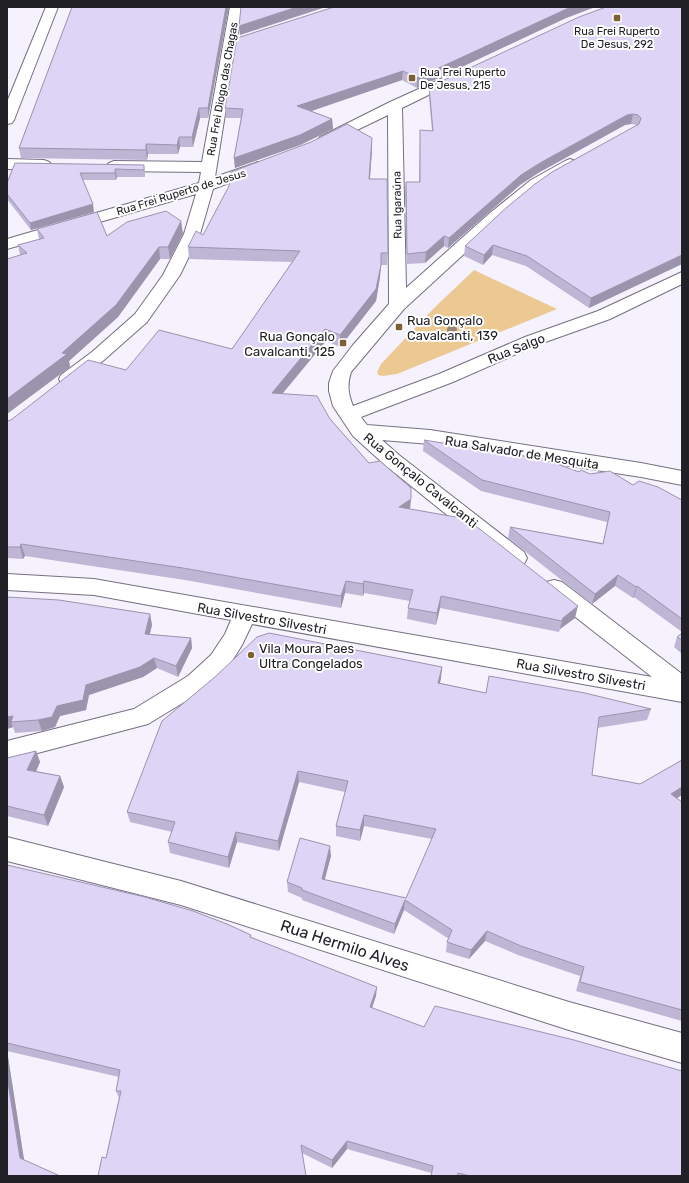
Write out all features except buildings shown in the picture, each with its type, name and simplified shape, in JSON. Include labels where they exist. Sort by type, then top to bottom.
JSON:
[{"type":"street","points":[[7,120],[51,11],[61,7]]},
{"type":"street","name":"Rua Frei Diogo das Chagas","points":[[56,388],[98,356],[141,318],[171,275],[192,234],[206,186],[236,42],[236,7]]},
{"type":"street","points":[[313,146],[465,72]]},
{"type":"street","name":"Rua Igaraúna","points":[[395,105],[398,306]]},
{"type":"street","name":"Rua Gonçalo Cavalcanti","points":[[584,156],[536,182],[496,216],[398,306],[359,349],[342,371],[338,383],[338,391],[343,406],[354,423],[392,460],[621,641],[682,687]]},
{"type":"street","name":"Rua Frei Ruperto de Jesus","points":[[7,244],[206,186],[270,163]]},
{"type":"street","points":[[7,164],[60,165]]},
{"type":"street","points":[[99,166],[209,167]]},
{"type":"street","name":"Rua Salgo","points":[[354,423],[446,378],[531,341],[604,315],[682,277]]},
{"type":"street","name":"Rua Salvador de Mesquita","points":[[354,423],[408,436],[641,470],[682,478]]},
{"type":"street","points":[[392,460],[393,451],[398,442],[408,436]]},
{"type":"street","name":"Rua Silvestro Silvestri","points":[[7,582],[94,587],[682,692]]},
{"type":"street","points":[[7,751],[140,716],[196,683],[219,662],[234,639],[245,615]]},
{"type":"street","name":"Rua Hermilo Alves","points":[[7,849],[181,893],[569,1016],[682,1048]]},
{"type":"shaded area","points":[[474,270],[557,309],[397,374],[383,376],[378,375],[377,372],[381,364],[434,308]]},
{"type":"place","name":"Rua Frei Ruperto De Jesus, 292","points":[[617,18]]},
{"type":"place","name":"Rua Frei Ruperto De Jesus, 215","points":[[412,78]]},
{"type":"place","name":"Rua Gonçalo Cavalcanti, 139","points":[[399,327]]},
{"type":"place","name":"Rua Gonçalo Cavalcanti, 125","points":[[343,343]]},
{"type":"place","name":"Vila Moura Paes Ultra Congelados","points":[[251,655]]}]
